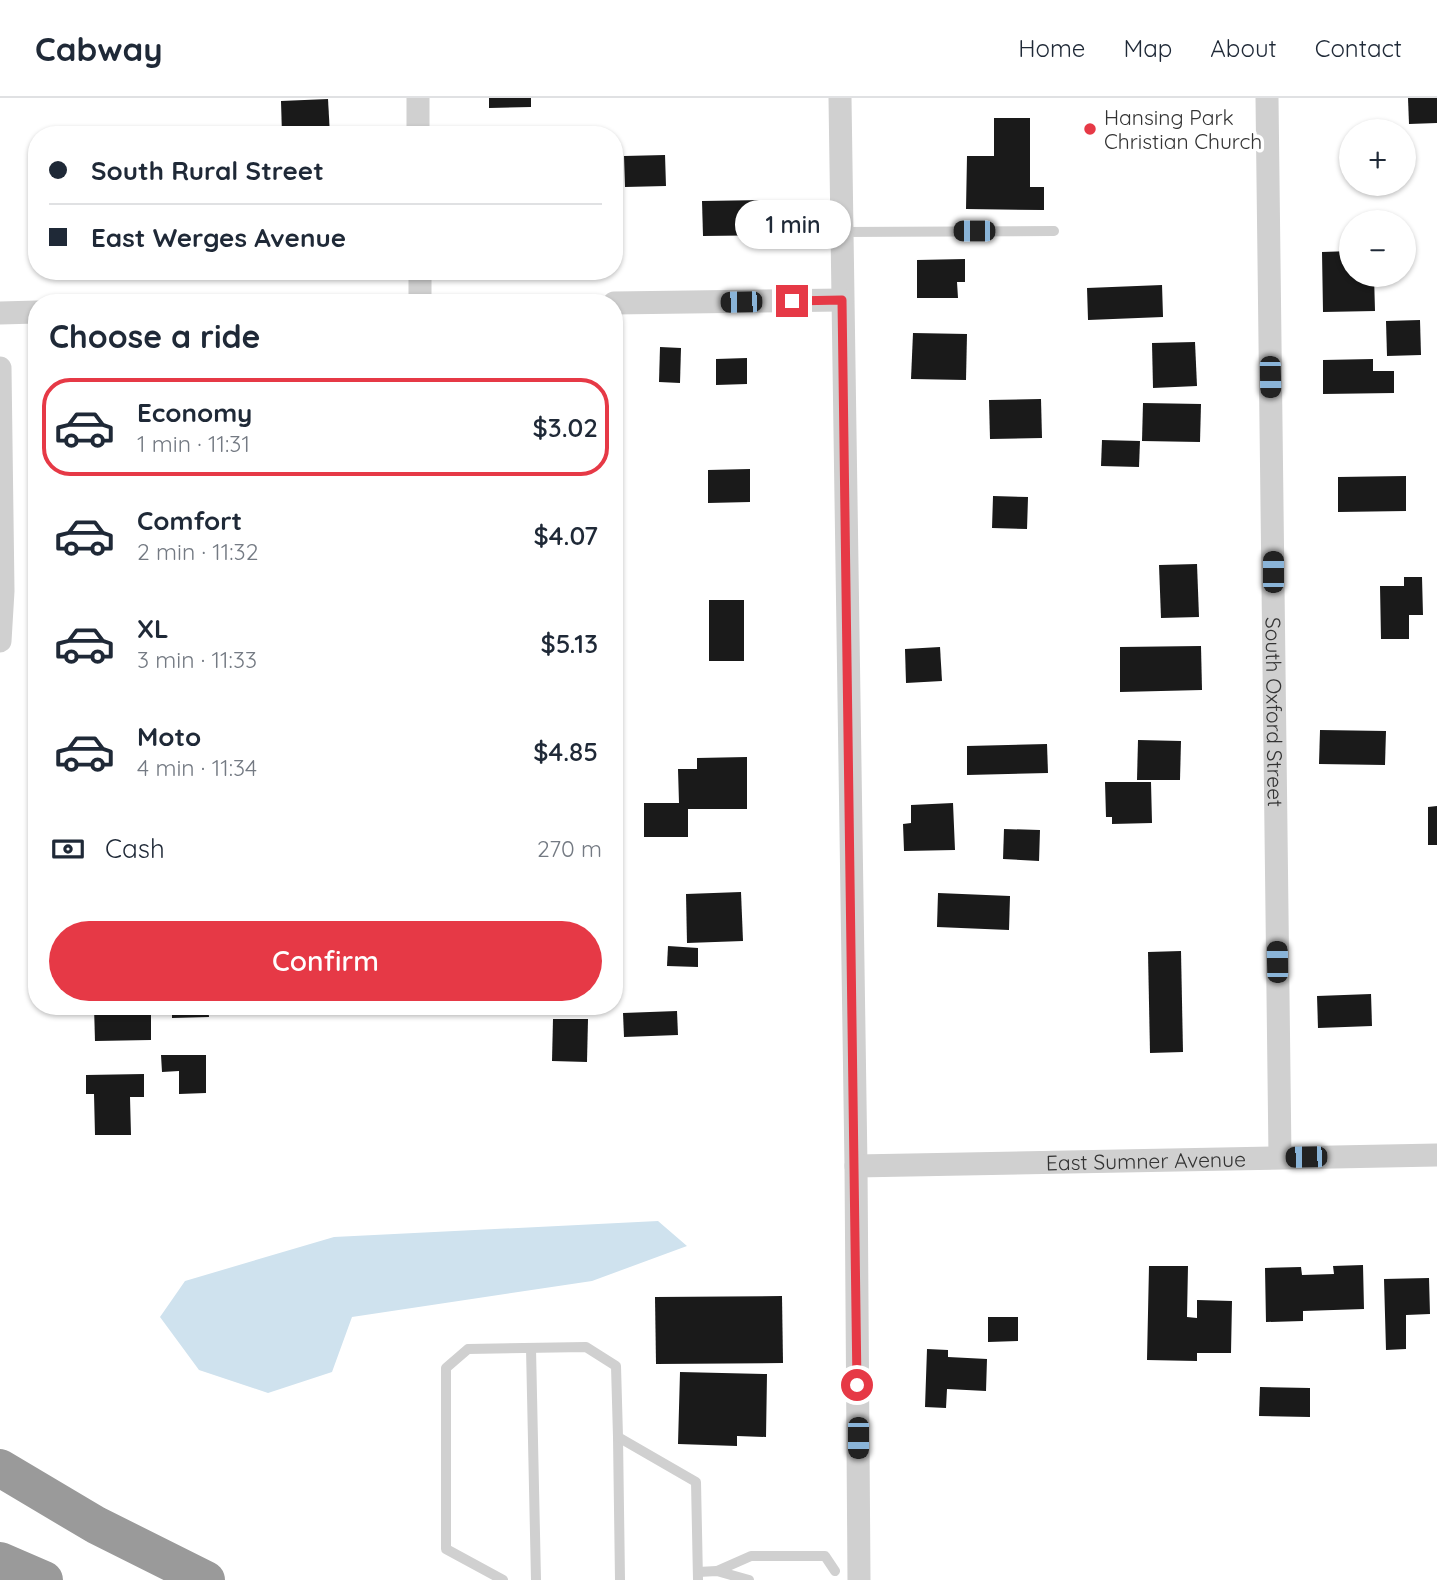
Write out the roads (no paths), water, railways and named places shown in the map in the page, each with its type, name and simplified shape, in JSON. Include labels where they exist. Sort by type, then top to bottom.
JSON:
[{"type":"highway","points":[[0,1468],[96,1525],[206,1580]]},
{"type":"highway","points":[[0,1561],[44,1580]]},
{"type":"street","points":[[418,98],[418,126]]},
{"type":"street","points":[[840,98],[856,1166],[859,1576]]},
{"type":"street","name":"South Oxford Street","points":[[1267,98],[1280,1157]]},
{"type":"street","points":[[623,303],[842,300]]},
{"type":"street","points":[[0,313],[28,312]]},
{"type":"street","points":[[0,368],[3,591],[0,641]]},
{"type":"street","name":"East Sumner Avenue","points":[[856,1166],[1437,1155]]},
{"type":"lane","points":[[841,232],[1054,231]]},
{"type":"lane","points":[[503,1580],[446,1549],[446,1368],[468,1349],[586,1347],[616,1366],[620,1580]]},
{"type":"lane","points":[[531,1348],[536,1580]]},
{"type":"lane","points":[[618,1437],[696,1482],[698,1576],[751,1556],[825,1556],[831,1576],[859,1576]]},
{"type":"lane","points":[[717,1571],[749,1580]]},
{"type":"water","points":[[658,1221],[687,1246],[592,1281],[352,1317],[332,1372],[268,1393],[199,1370],[160,1317],[185,1281],[334,1237]]},
{"type":"place","name":"Hansing Park Christian Church","points":[[1090,129]]}]
